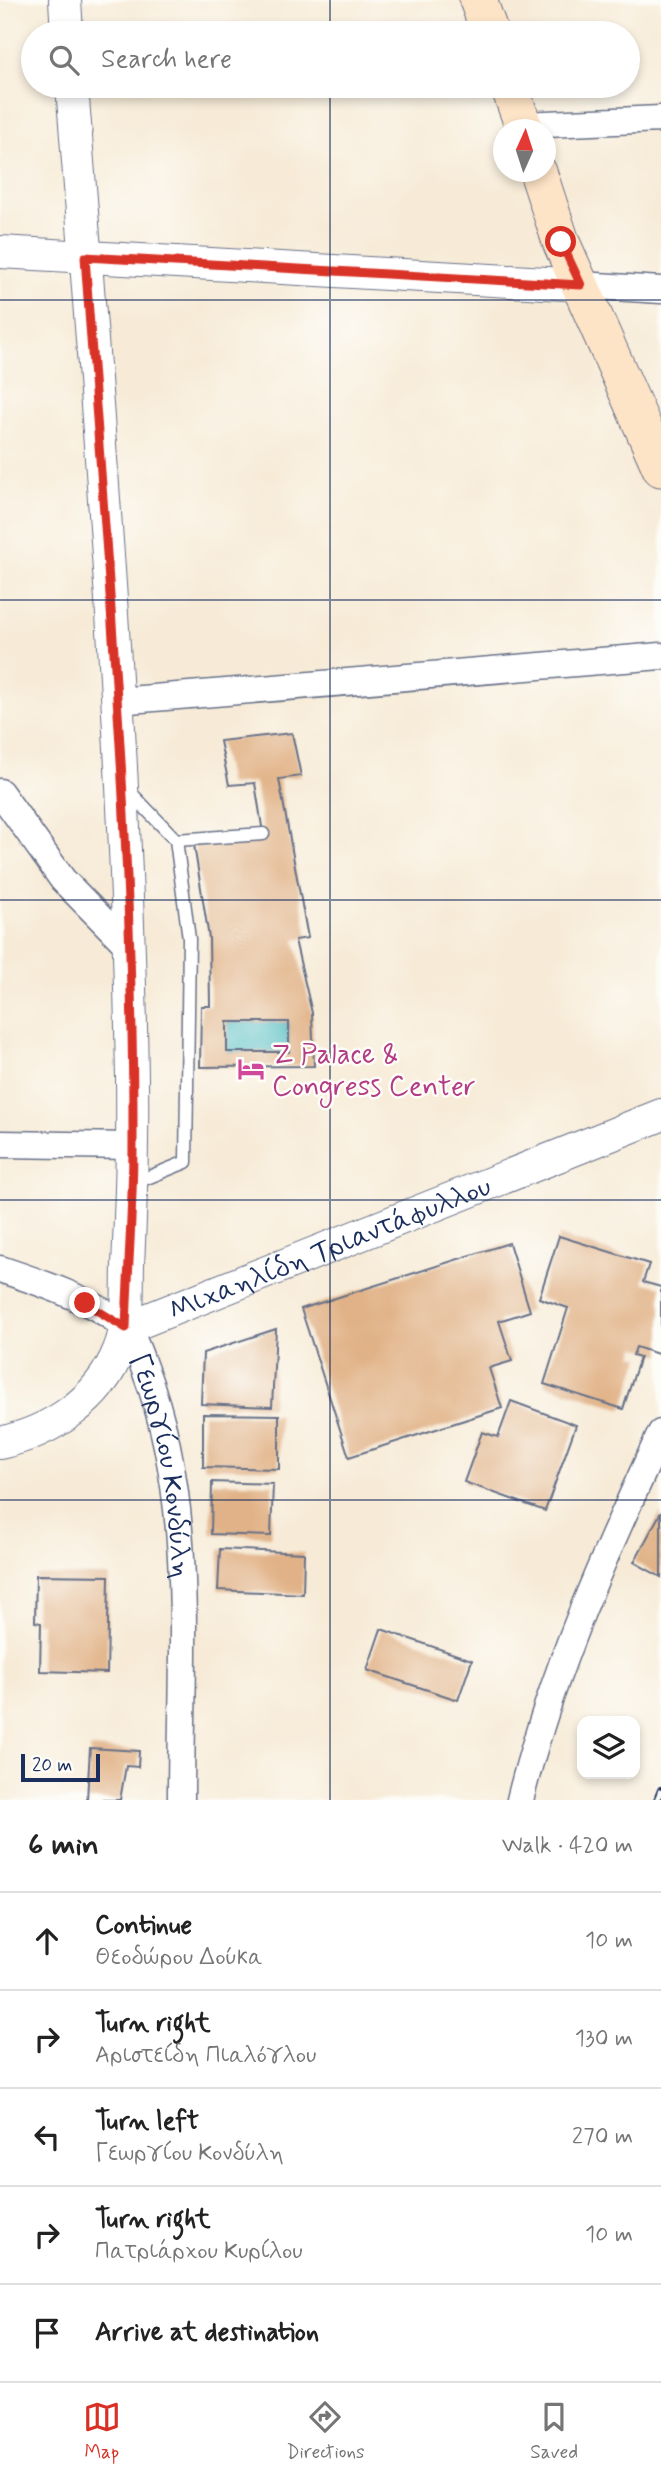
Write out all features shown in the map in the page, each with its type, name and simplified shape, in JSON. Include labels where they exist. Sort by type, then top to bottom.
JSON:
[{"type":"main road","points":[[478,0],[486,21]]},
{"type":"main road","points":[[513,98],[521,119]]},
{"type":"main road","points":[[541,182],[561,242],[661,468]]},
{"type":"street","points":[[65,0],[66,21]]},
{"type":"street","name":"Γεωργίου Κονδύλη","points":[[73,98],[123,784],[130,947],[133,1146],[126,1328],[155,1398],[174,1489],[180,1589],[181,1800]]},
{"type":"street","points":[[556,125],[661,119]]},
{"type":"street","points":[[0,252],[661,290]]},
{"type":"street","points":[[117,701],[661,656]]},
{"type":"street","points":[[0,792],[63,880],[130,947]]},
{"type":"street","name":"Μιχαηλίδη Τριαντάφυλλου","points":[[126,1328],[661,1115]]},
{"type":"street","points":[[0,1144],[133,1146]]},
{"type":"street","points":[[0,1269],[40,1282],[85,1303],[126,1328],[112,1366],[78,1407],[47,1426],[0,1443]]},
{"type":"street","points":[[520,1800],[535,1737],[579,1614],[661,1433]]},
{"type":"lane","points":[[123,784],[176,840],[189,939],[186,1162],[132,1185]]},
{"type":"lane","points":[[176,840],[263,834]]},
{"type":"water","points":[[227,1022],[289,1022],[289,1052],[227,1052]]},
{"type":"building","points":[[292,733],[301,776],[279,779],[308,938],[295,940],[312,1013],[314,1066],[200,1067],[201,1006],[210,1006],[209,938],[194,845],[264,839],[255,783],[229,785],[220,741]],"holes":[[[227,1022],[289,1022],[289,1052],[227,1052]]]},
{"type":"building","points":[[559,1236],[649,1264],[643,1282],[661,1287],[661,1355],[636,1347],[633,1355],[640,1357],[623,1409],[544,1384],[568,1308],[539,1298]]},
{"type":"building","points":[[509,1243],[530,1311],[499,1321],[512,1361],[489,1368],[502,1408],[349,1457],[301,1309]]},
{"type":"building","points":[[276,1329],[272,1407],[201,1404],[203,1353]]},
{"type":"building","points":[[511,1401],[576,1425],[545,1511],[464,1482],[482,1432],[498,1437]]},
{"type":"building","points":[[203,1414],[279,1415],[279,1469],[203,1467]]},
{"type":"building","points":[[212,1482],[273,1484],[271,1536],[211,1534]]},
{"type":"building","points":[[661,1512],[661,1577],[634,1562]]},
{"type":"building","points":[[220,1549],[304,1553],[303,1594],[218,1590]]},
{"type":"building","points":[[36,1575],[109,1576],[107,1673],[40,1671],[41,1623],[35,1622]]},
{"type":"building","points":[[381,1629],[472,1660],[458,1700],[367,1670]]},
{"type":"building","points":[[90,1748],[139,1751],[138,1767],[126,1766],[120,1800],[87,1800]]},
{"type":"railway","points":[[657,1800],[661,1790]]},
{"type":"place","name":"Z Palace & Congress Center","points":[[251,1069]]},
{"type":"route","points":[[85,1303],[126,1328],[133,1146],[130,947],[123,784],[85,257],[581,285],[561,242]]}]
